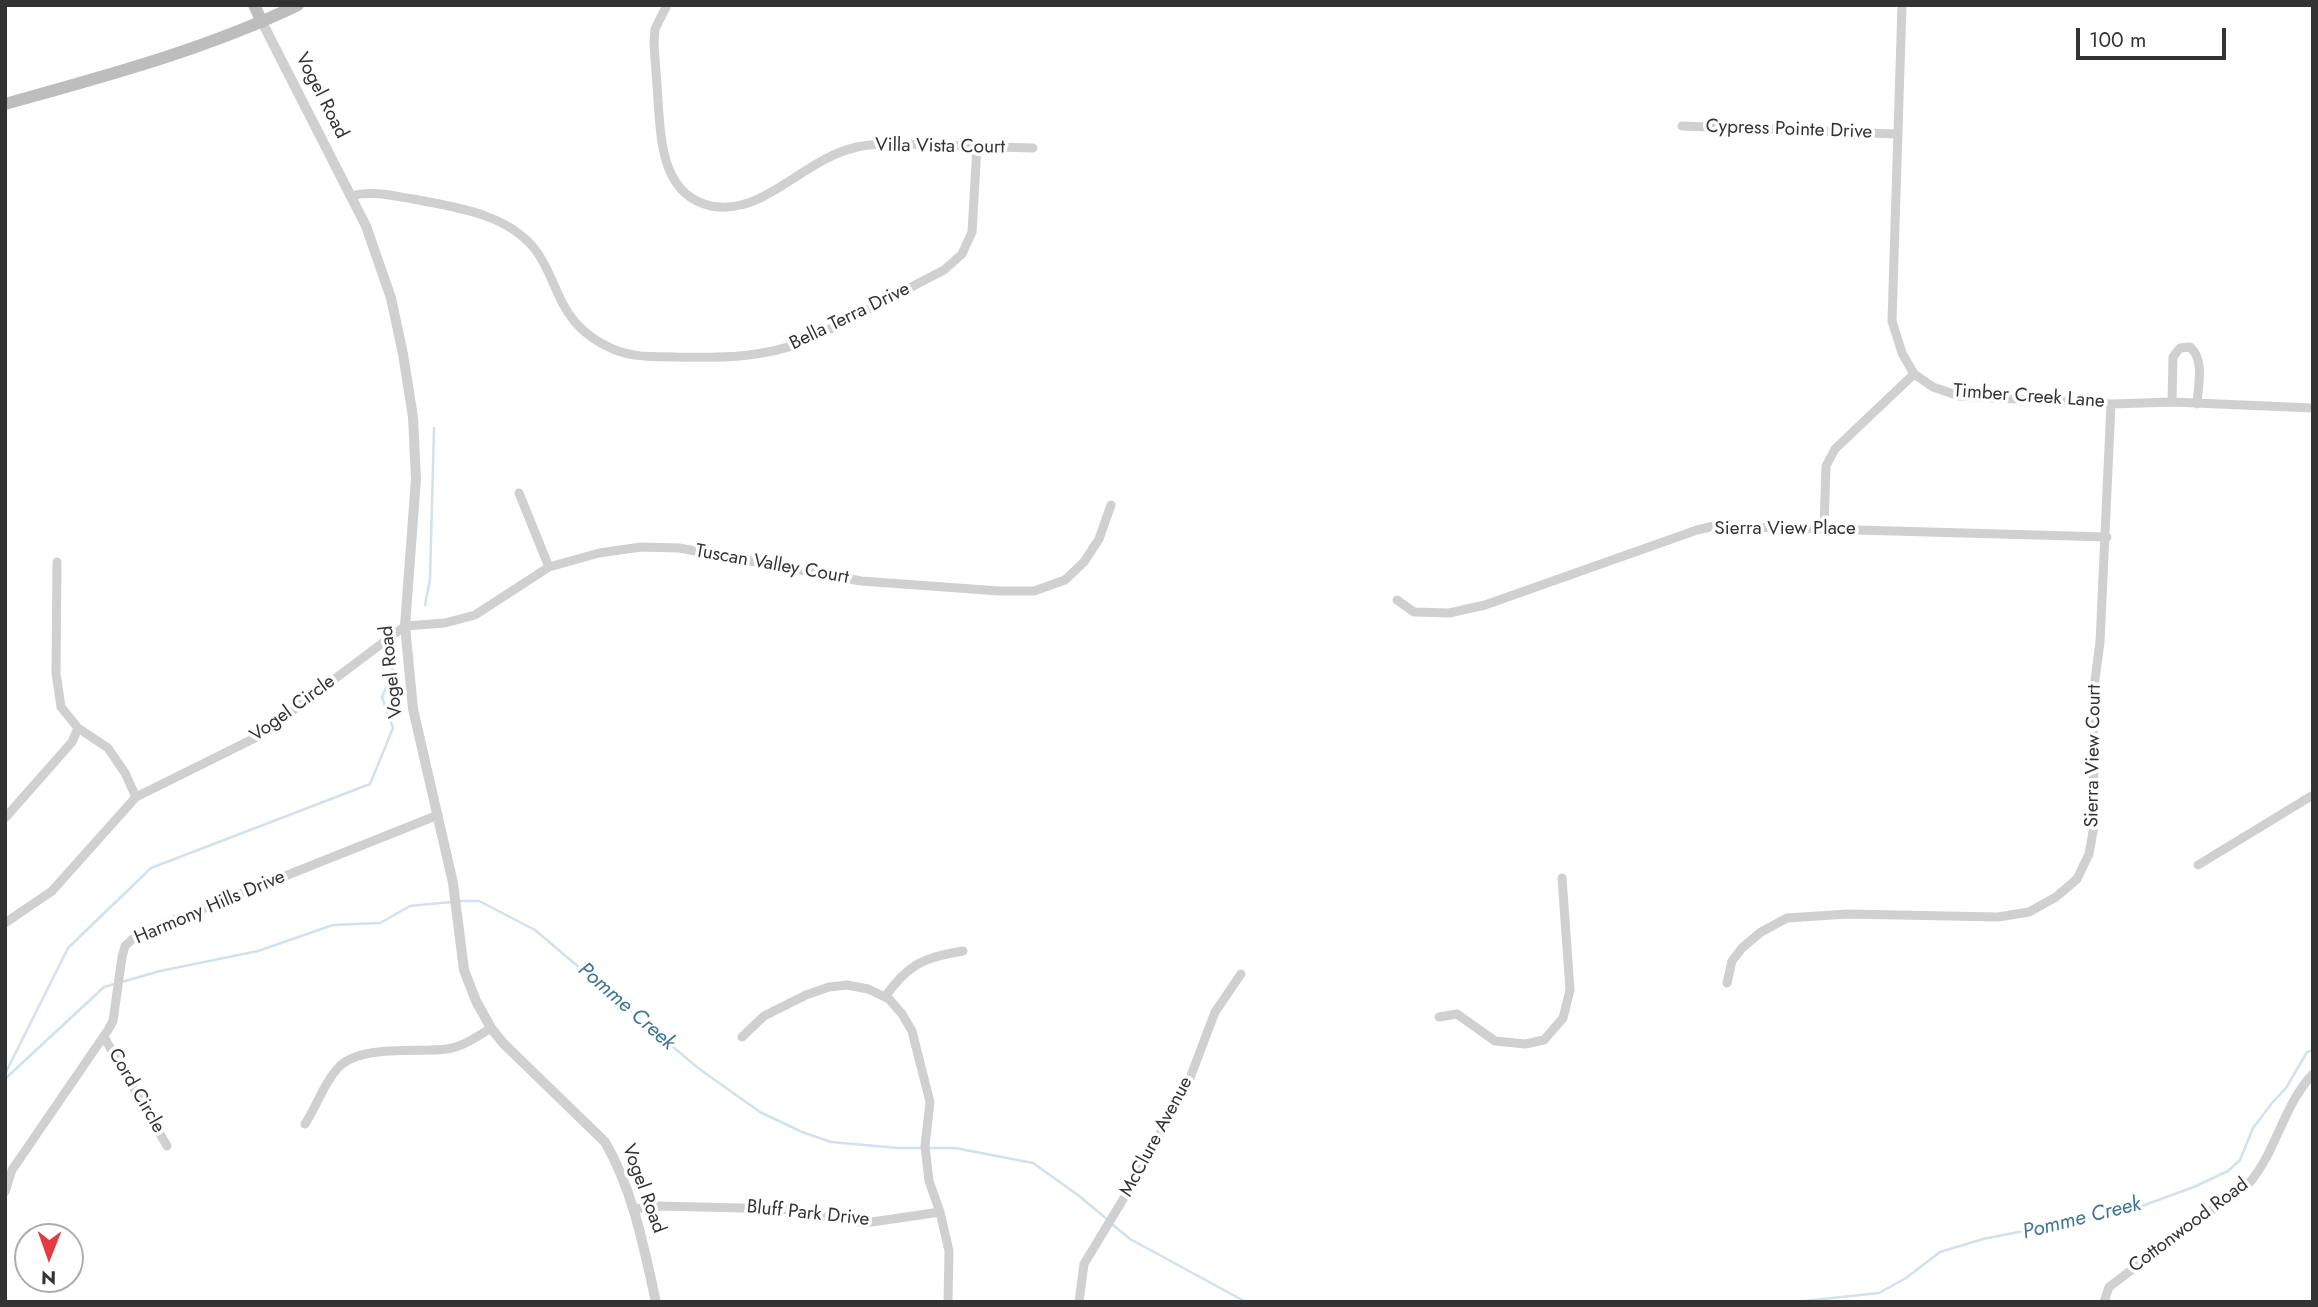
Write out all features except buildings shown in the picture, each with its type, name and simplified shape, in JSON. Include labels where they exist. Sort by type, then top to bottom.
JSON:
[{"type":"main road","name":"Vogel Road","points":[[254,5],[262,22]]},
{"type":"main road","points":[[5,104],[165,58],[262,22],[298,5]]},
{"type":"street","name":"Villa Vista Court","points":[[667,5],[660,17],[654,42],[661,138],[670,173],[684,192],[693,199],[717,207],[743,205],[771,193],[832,156],[859,147],[893,144],[1033,148]]},
{"type":"street","points":[[1824,528],[1826,466],[1835,449],[1914,374],[1902,353],[1892,321],[1902,5]]},
{"type":"street","name":"Vogel Road","points":[[262,22],[366,226],[391,298],[413,417],[416,479],[405,626],[413,709],[453,883],[460,944],[470,988],[491,1028],[502,1042],[606,1142],[617,1163],[633,1209],[656,1302]]},
{"type":"street","name":"Cypress Pointe Drive","points":[[1682,126],[1896,134]]},
{"type":"street","name":"Bella Terra Drive","points":[[350,196],[380,194],[465,209],[511,229],[533,246],[560,299],[577,324],[590,336],[614,349],[645,356],[748,357],[807,341],[932,277],[954,262],[962,254],[972,232],[977,147]]},
{"type":"street","points":[[2172,402],[2173,357],[2180,348],[2190,347],[2197,354],[2199,364],[2197,404]]},
{"type":"street","name":"Timber Creek Lane","points":[[1914,374],[1933,387],[1959,396],[2111,404],[2172,402],[2313,408]]},
{"type":"street","name":"Sierra View Court","points":[[1727,983],[1732,961],[1742,948],[1761,932],[1787,918],[1848,914],[1998,917],[2029,912],[2056,897],[2077,879],[2089,854],[2094,826],[2093,695],[2100,642],[2107,537],[2111,404]]},
{"type":"street","points":[[519,493],[549,567]]},
{"type":"street","name":"Tuscan Valley Court","points":[[405,626],[445,623],[475,615],[549,567],[609,551],[641,547],[679,548],[861,581],[1034,591],[1065,580],[1084,562],[1100,539],[1111,505]]},
{"type":"street","name":"Sierra View Place","points":[[1397,600],[1414,611],[1449,613],[1485,605],[1714,526],[2107,537]]},
{"type":"street","points":[[57,562],[56,673],[61,706],[78,728],[108,748],[125,773],[136,797]]},
{"type":"street","name":"Vogel Circle","points":[[5,923],[52,891],[136,797],[259,736],[405,626]]},
{"type":"street","points":[[5,818],[72,742],[78,728]]},
{"type":"street","points":[[2198,865],[2313,795]]},
{"type":"street","name":"Harmony Hills Drive","points":[[5,1192],[12,1170],[113,1021],[125,946],[137,935],[438,815]]},
{"type":"street","points":[[1439,1017],[1457,1014],[1495,1041],[1525,1044],[1544,1040],[1563,1018],[1570,990],[1562,877]]},
{"type":"street","points":[[885,997],[899,977],[914,965],[927,958],[963,951]]},
{"type":"street","name":"McClure Avenue","points":[[1079,1302],[1084,1264],[1139,1172],[1190,1078],[1215,1012],[1241,974]]},
{"type":"street","points":[[743,1037],[764,1016],[829,987],[847,985],[868,989],[885,997],[902,1014],[912,1031],[930,1102],[925,1146],[929,1181],[949,1251],[948,1302]]},
{"type":"street","points":[[305,1124],[316,1108],[328,1080],[338,1067],[349,1059],[370,1053],[450,1049],[491,1028]]},
{"type":"street","name":"Cord Circle","points":[[104,1037],[167,1146]]},
{"type":"street","name":"Cottonwood Road","points":[[2104,1302],[2109,1287],[2204,1215],[2227,1202],[2249,1182],[2262,1164],[2291,1104],[2313,1074]]},
{"type":"street","name":"Bluff Park Drive","points":[[633,1209],[659,1206],[782,1209],[864,1223],[940,1212]]},
{"type":"waterway","points":[[425,605],[430,579],[434,428]]},
{"type":"waterway","points":[[5,1074],[68,948],[151,868],[370,784],[393,728],[382,697],[391,677],[395,652]]},
{"type":"waterway","name":"Pomme Creek","points":[[458,901],[479,901],[535,930],[698,1068],[760,1112],[831,1142],[922,1148]]},
{"type":"waterway","name":"Pomme Creek","points":[[5,1079],[104,987],[160,971],[258,951],[333,925],[380,923],[410,906],[451,902]]},
{"type":"waterway","name":"Pomme Creek","points":[[1795,1302],[1879,1293],[1906,1278],[1940,1252],[1983,1239],[2131,1210],[2194,1187],[2228,1171],[2240,1160],[2253,1128],[2286,1088],[2307,1052],[2313,1050]]},
{"type":"waterway","name":"Pomme Creek","points":[[929,1148],[955,1148],[1033,1163],[1108,1220]]},
{"type":"waterway","name":"Pomme Creek","points":[[1113,1225],[1130,1239],[1246,1302]]}]
